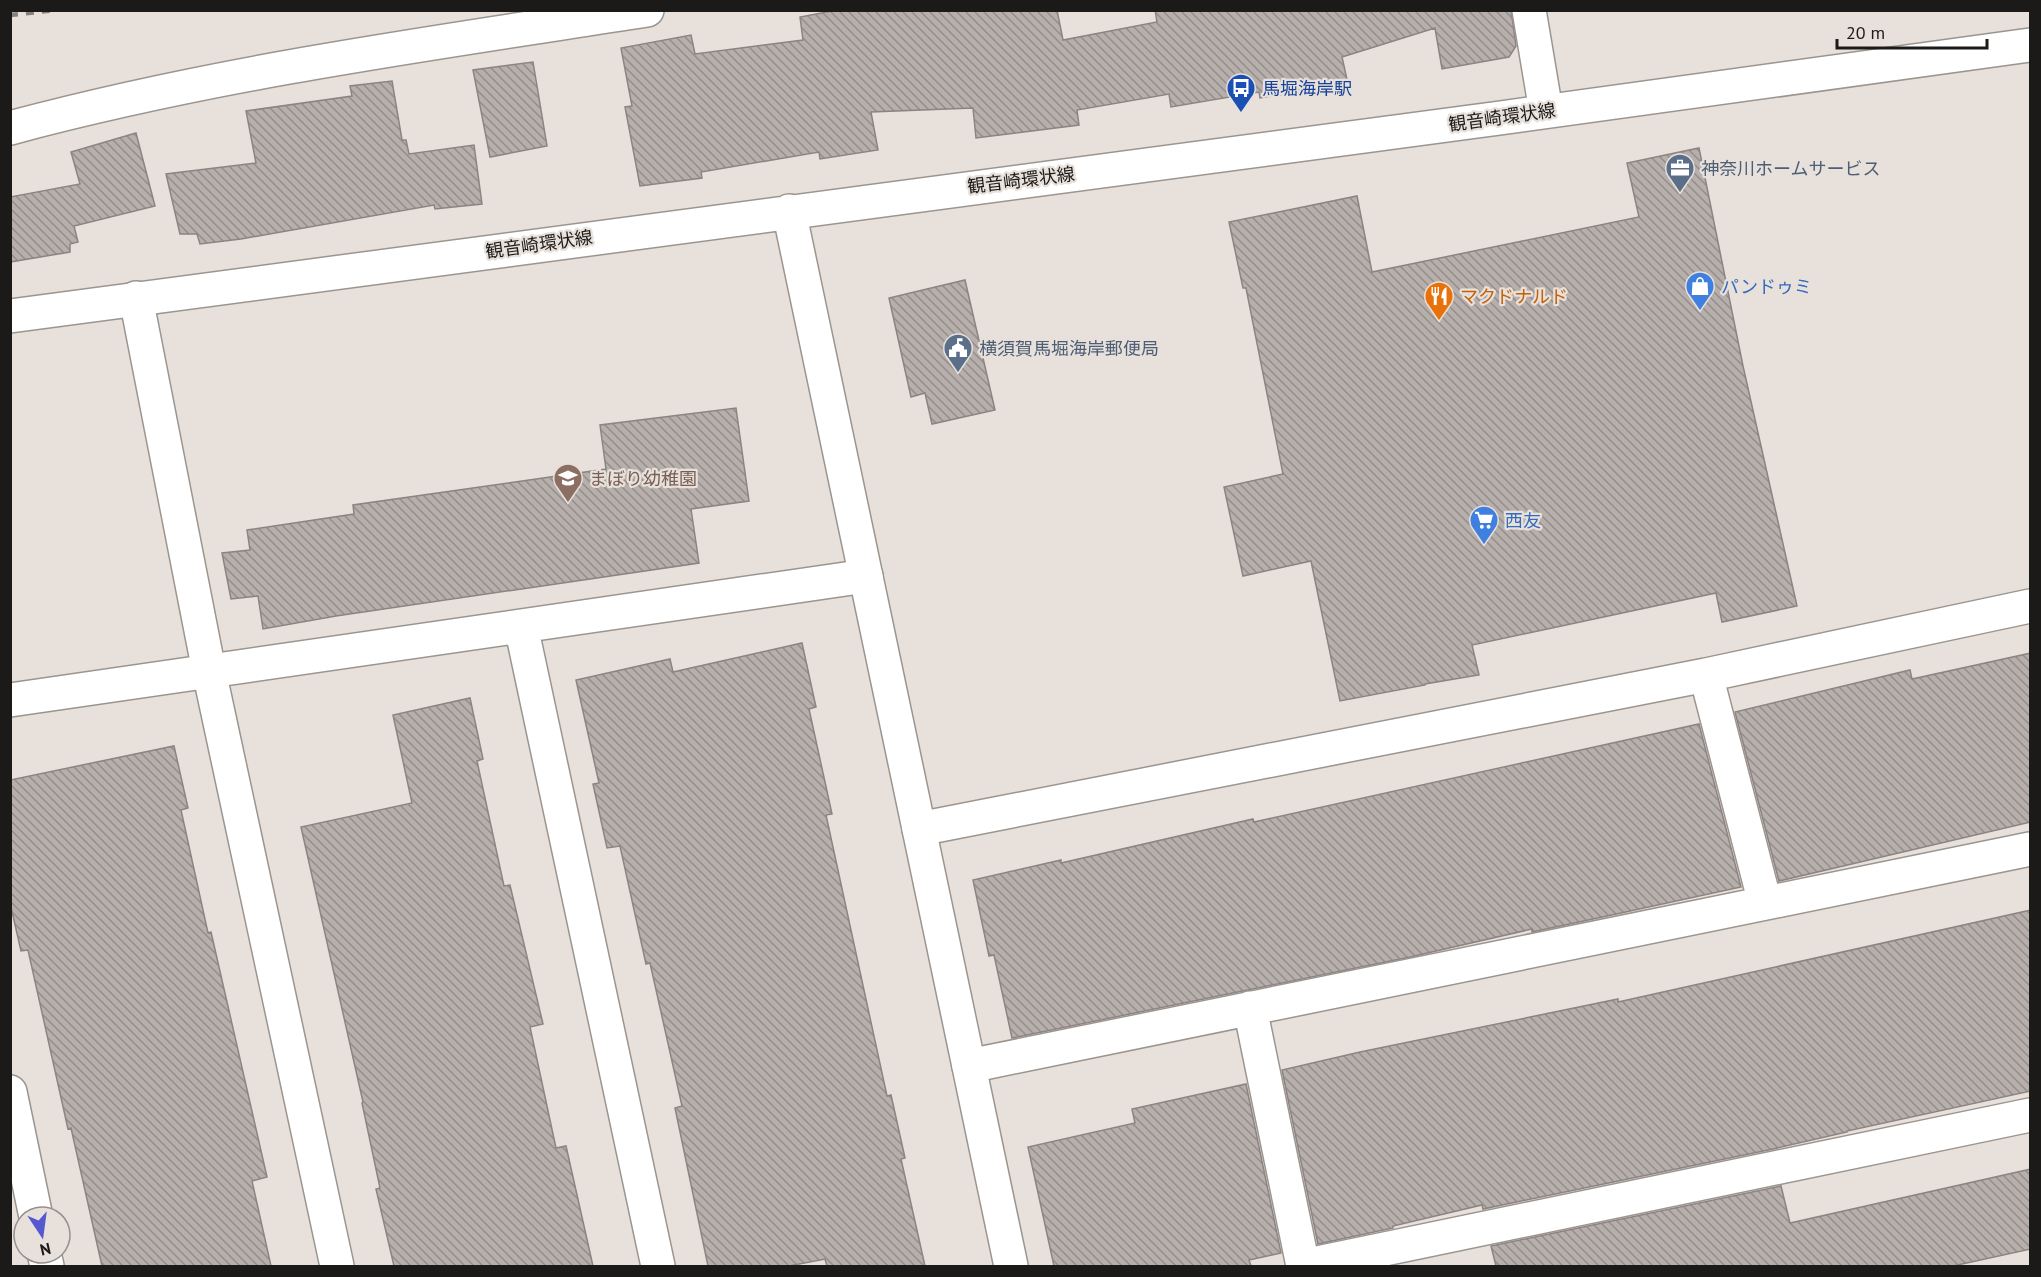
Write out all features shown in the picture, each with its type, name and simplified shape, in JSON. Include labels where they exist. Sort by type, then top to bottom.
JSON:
[{"type":"street","points":[[10,128],[172,90],[339,59],[647,10]]},
{"type":"street","points":[[1529,10],[1546,111]]},
{"type":"street","name":"観音崎環状線","points":[[10,316],[2031,45]]},
{"type":"street","points":[[789,211],[1011,1266]]},
{"type":"street","points":[[136,298],[209,671],[337,1266]]},
{"type":"street","points":[[10,700],[866,576]]},
{"type":"street","points":[[919,829],[1706,675],[2031,606]]},
{"type":"street","points":[[521,626],[658,1266]]},
{"type":"street","points":[[1706,675],[1766,903]]},
{"type":"street","points":[[969,1066],[2031,849]]},
{"type":"street","points":[[1250,1008],[1303,1266],[2031,1115]]},
{"type":"street","points":[[10,1092],[34,1205]]},
{"type":"building","points":[[837,10],[1057,10],[1063,40],[1157,22],[1155,10],[1511,10],[1516,46],[1509,57],[1442,69],[1435,28],[1342,57],[1348,84],[1260,98],[1259,92],[1171,107],[1169,94],[1077,110],[1079,125],[976,138],[973,108],[871,112],[878,150],[820,159],[819,152],[701,172],[702,178],[640,186],[625,107],[632,106],[621,48],[691,35],[695,54],[803,40],[800,17]]},
{"type":"building","points":[[533,62],[547,146],[490,157],[473,70]]},
{"type":"building","points":[[392,81],[402,140],[406,140],[409,154],[474,145],[482,204],[435,209],[434,205],[241,239],[200,244],[197,234],[180,234],[166,174],[256,163],[246,111],[352,96],[350,86]]},
{"type":"building","points":[[136,133],[155,206],[74,226],[78,242],[70,244],[70,252],[10,262],[10,197],[80,184],[71,152]]},
{"type":"building","points":[[1699,148],[1743,366],[1797,606],[1722,622],[1716,593],[1472,645],[1479,675],[1340,701],[1311,561],[1243,576],[1224,487],[1283,474],[1246,288],[1243,288],[1229,222],[1357,196],[1372,272],[1639,217],[1627,163]]},
{"type":"building","points":[[965,280],[995,410],[932,424],[925,393],[911,397],[889,298]]},
{"type":"building","points":[[736,408],[749,501],[691,509],[699,563],[336,616],[263,629],[258,596],[231,599],[222,553],[250,550],[247,530],[354,514],[353,505],[606,469],[600,425]]},
{"type":"building","points":[[802,643],[816,707],[809,709],[832,814],[826,815],[887,1096],[891,1095],[905,1158],[901,1159],[925,1266],[827,1266],[825,1259],[789,1266],[708,1266],[675,1108],[682,1106],[650,963],[646,964],[620,846],[607,848],[593,784],[599,783],[576,680],[670,659],[673,672]]},
{"type":"building","points":[[2031,653],[2031,822],[1779,881],[1735,712],[1910,670],[1912,679]]},
{"type":"building","points":[[470,698],[483,759],[477,761],[504,886],[510,885],[543,1024],[530,1027],[556,1148],[566,1146],[593,1266],[394,1266],[376,1189],[380,1188],[363,1102],[301,827],[412,803],[393,715]]},
{"type":"building","points":[[1699,724],[1741,887],[1012,1038],[994,955],[989,956],[973,880],[1061,860],[1061,863],[1253,819],[1254,822]]},
{"type":"building","points":[[174,746],[188,808],[181,810],[267,1177],[252,1181],[271,1266],[102,1266],[71,1128],[68,1129],[28,950],[21,951],[10,903],[10,780]]},
{"type":"building","points":[[2031,910],[2031,1091],[1773,1149],[1483,1209],[1482,1205],[1318,1244],[1282,1070],[1618,999],[1618,1002]]},
{"type":"building","points":[[1246,1084],[1281,1253],[1249,1260],[1251,1266],[1054,1266],[1028,1147],[1135,1123],[1132,1109]]},
{"type":"building","points":[[2031,1169],[2031,1249],[1953,1266],[1496,1266],[1491,1246],[1781,1186],[1790,1223]]},
{"type":"railway","points":[[10,15],[57,10]]},
{"type":"place","name":"馬堀海岸駅","points":[[1241,114]]},
{"type":"place","name":"神奈川ホームサービス","points":[[1680,194]]},
{"type":"place","name":"パンドゥミ","points":[[1700,312]]},
{"type":"place","name":"マクドナルド","points":[[1439,322]]},
{"type":"place","name":"横須賀馬堀海岸郵便局","points":[[958,374]]},
{"type":"place","name":"まぼり幼稚園","points":[[568,504]]},
{"type":"place","name":"西友","points":[[1484,546]]}]
